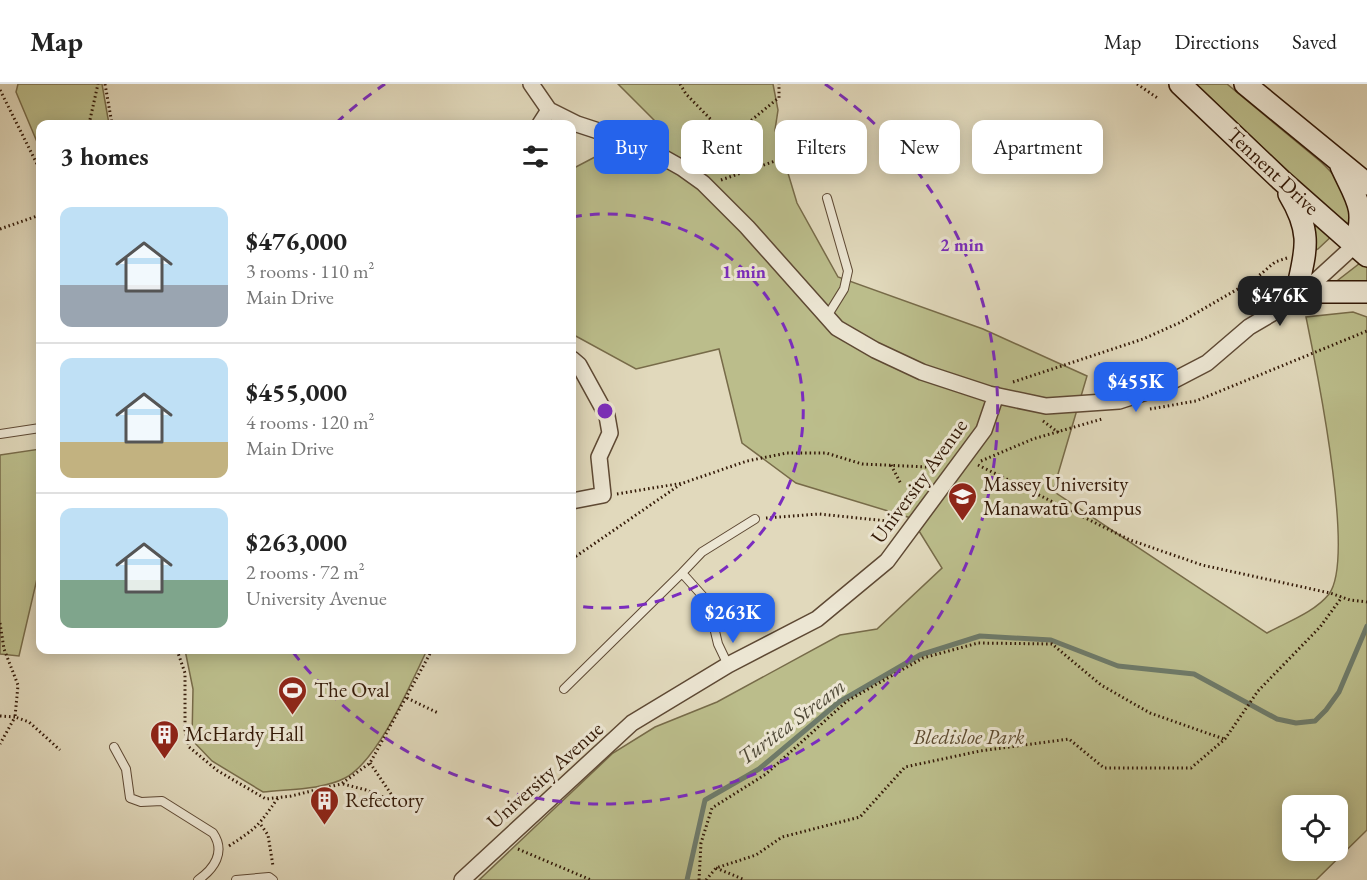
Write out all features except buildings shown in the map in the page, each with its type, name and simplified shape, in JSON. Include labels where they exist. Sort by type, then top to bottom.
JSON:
[{"type":"main road","name":"Tennent Drive","points":[[1180,84],[1281,180],[1363,248]]},
{"type":"main road","points":[[1245,84],[1367,184]]},
{"type":"main road","points":[[1338,160],[1360,205],[1363,248]]},
{"type":"main road","points":[[1281,180],[1304,225],[1306,252],[1294,300]]},
{"type":"main road","points":[[1294,300],[1311,292],[1367,292]]},
{"type":"street","name":"University Avenue","points":[[531,84],[549,110],[569,120]]},
{"type":"street","points":[[543,120],[549,110]]},
{"type":"street","name":"University Avenue","points":[[462,880],[633,723],[728,665],[817,619],[887,561],[984,430],[996,395],[949,381],[892,358],[837,328],[747,227],[703,183],[640,145],[576,124]]},
{"type":"street","points":[[996,395],[1046,406],[1129,398],[1159,388],[1207,363],[1249,327],[1294,300],[1363,248]]},
{"type":"street","points":[[576,362],[607,416],[610,433],[599,457],[603,495],[576,500]]},
{"type":"lane","points":[[826,198],[848,271],[844,289],[826,318]]},
{"type":"lane","points":[[0,434],[36,430]]},
{"type":"lane","points":[[564,689],[702,552],[755,519]]},
{"type":"lane","points":[[682,573],[708,602],[718,644],[728,665]]},
{"type":"lane","points":[[114,747],[126,768],[130,798],[141,802],[162,801],[213,833],[217,838],[219,853],[215,863],[211,871],[198,880]]},
{"type":"lane","points":[[236,880],[273,877]]},
{"type":"path","points":[[90,120],[98,84]]},
{"type":"path","points":[[105,84],[111,120]]},
{"type":"path","points":[[680,84],[686,94],[711,120]]},
{"type":"path","points":[[751,120],[779,98],[779,84]]},
{"type":"path","points":[[1137,84],[1159,99]]},
{"type":"path","points":[[0,90],[36,162]]},
{"type":"path","points":[[720,180],[775,161]]},
{"type":"path","points":[[0,228],[36,215]]},
{"type":"path","points":[[1010,382],[1143,339],[1179,323],[1255,279],[1275,262]]},
{"type":"path","points":[[1028,378],[1029,388]]},
{"type":"path","points":[[1034,415],[1059,433]]},
{"type":"path","points":[[603,495],[683,483],[747,461],[787,453],[826,453],[862,464],[927,466]]},
{"type":"path","points":[[891,465],[901,484]]},
{"type":"path","points":[[976,465],[1130,540],[1202,565],[1367,602]]},
{"type":"path","points":[[576,556],[683,483]]},
{"type":"path","points":[[755,519],[819,514],[897,522]]},
{"type":"path","points":[[706,880],[716,868],[756,855],[782,837],[860,818],[905,767],[980,751],[1069,739],[1104,768],[1191,768],[1225,739],[1258,690],[1320,627],[1342,597]]},
{"type":"path","points":[[0,623],[4,649],[18,685],[15,717],[0,744]]},
{"type":"path","points":[[699,880],[700,843],[712,808],[766,774],[847,701],[923,658],[978,643],[1052,644],[1101,685],[1150,713],[1225,739]]},
{"type":"path","points":[[178,654],[185,673],[185,730],[189,747],[218,771],[266,799],[341,784],[370,763],[430,654]]},
{"type":"path","points":[[407,698],[438,713]]},
{"type":"path","points":[[0,716],[15,717],[29,722],[60,750]]},
{"type":"path","points":[[370,763],[402,810]]},
{"type":"path","points":[[341,784],[366,790],[395,802]]},
{"type":"path","points":[[228,846],[260,825],[278,798]]},
{"type":"path","points":[[260,825],[268,835],[273,877]]},
{"type":"path","points":[[515,846],[591,880]]},
{"type":"path","points":[[716,868],[745,880]]},
{"type":"green space","points":[[18,84],[102,84],[108,120],[36,120],[36,140],[16,92]]},
{"type":"green space","name":"Bledisloe Park","points":[[618,84],[773,84],[778,110],[775,120],[775,174],[788,174],[797,203],[838,277],[983,329],[1087,376],[1053,491],[1267,633],[1316,606],[1329,594],[1336,574],[1338,542],[1331,460],[1306,317],[1353,312],[1367,317],[1367,830],[1348,849],[1348,795],[1282,795],[1282,861],[1335,861],[1316,880],[479,880],[613,753],[655,727],[717,702],[840,635],[877,629],[942,568],[911,518],[796,483],[742,443],[719,349],[636,369],[576,336],[576,167],[594,157],[594,174],[669,174],[669,120],[654,120]]},
{"type":"green space","points":[[1196,84],[1227,84],[1321,162],[1335,176],[1348,197],[1350,225],[1331,213]]},
{"type":"green space","points":[[1300,202],[1335,233],[1314,251]]},
{"type":"green space","points":[[1364,260],[1367,263],[1367,281],[1333,284]]},
{"type":"green space","points":[[36,450],[36,583],[19,656],[0,654],[0,455]]},
{"type":"green space","name":"The Oval","points":[[186,654],[425,654],[403,701],[369,755],[357,769],[345,778],[326,785],[263,792],[212,761],[192,740],[193,689]]},
{"type":"waterway","name":"Turitea Stream","points":[[687,880],[705,800],[759,769],[839,702],[920,655],[980,636],[1051,640],[1118,666],[1194,674],[1277,719],[1296,723],[1315,721],[1326,710],[1339,692],[1367,626]]},
{"type":"place","name":"Massey University Manawatū Campus","points":[[962,522]]},
{"type":"place","name":"The Oval","points":[[293,716]]},
{"type":"place","name":"McHardy Hall","points":[[164,760]]},
{"type":"place","name":"Refectory","points":[[324,826]]}]
